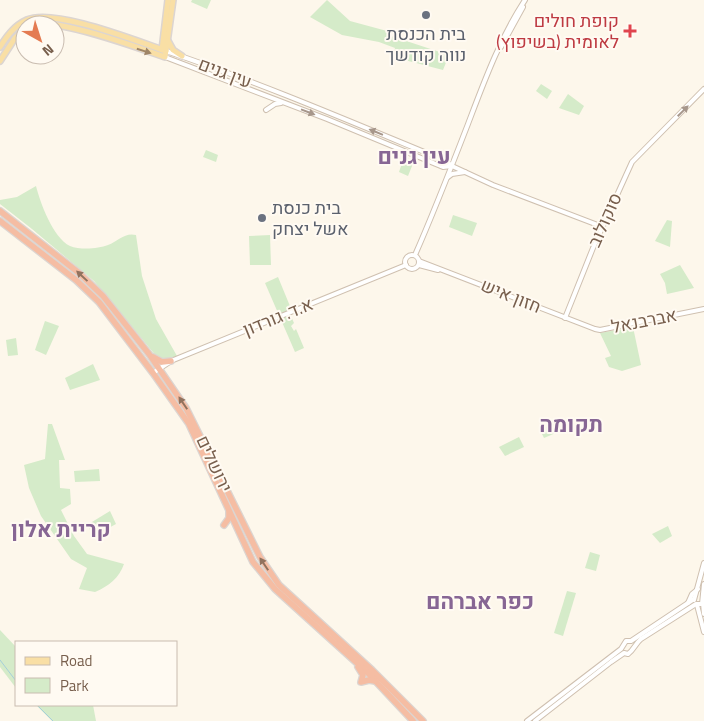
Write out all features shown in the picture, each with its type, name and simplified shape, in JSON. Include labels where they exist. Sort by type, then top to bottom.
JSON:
[{"type":"highway","name":"ירושלים","points":[[0,210],[79,273],[103,296],[160,369],[186,408],[260,557],[279,584],[372,670],[423,721]]},
{"type":"highway","name":"ירושלים","points":[[0,221],[76,280],[99,302],[153,373],[188,424],[254,562],[275,589],[377,682],[413,721]]},
{"type":"highway","points":[[148,354],[162,362],[169,362],[166,368],[166,378]]},
{"type":"highway","points":[[229,509],[229,518],[224,525],[239,531]]},
{"type":"highway","points":[[328,637],[360,669],[363,675],[361,682],[369,680],[377,682]]},
{"type":"main road","points":[[163,56],[168,0]]},
{"type":"main road","points":[[164,50],[173,0]]},
{"type":"main road","name":"עין גנים","points":[[0,47],[18,25],[28,19],[40,17],[94,28],[164,50]]},
{"type":"main road","name":"עין גנים","points":[[65,26],[163,56]]},
{"type":"main road","points":[[0,61],[15,38]]},
{"type":"main road","points":[[167,39],[173,50],[182,56]]},
{"type":"street","points":[[415,255],[407,258],[406,265],[413,269],[419,263],[415,255],[489,70],[526,0]]},
{"type":"street","name":"עין גנים","points":[[164,50],[390,138],[446,161],[452,166],[493,185],[603,227]]},
{"type":"street","name":"עין גנים","points":[[163,56],[443,167],[452,166]]},
{"type":"street","name":"סוקולוב","points":[[565,318],[632,162],[704,89]]},
{"type":"street","points":[[266,110],[275,104],[284,103]]},
{"type":"street","points":[[446,179],[452,174],[465,172]]},
{"type":"street","name":"חזון איש","points":[[419,263],[458,275],[565,318]]},
{"type":"street","name":"א.ד. גורדון","points":[[153,373],[169,362],[406,265]]},
{"type":"street","name":"אברבנאל","points":[[565,318],[600,330],[704,309]]},
{"type":"street","points":[[702,614],[695,598],[704,563]]},
{"type":"street","points":[[704,584],[702,597],[704,632]]},
{"type":"street","points":[[688,604],[692,594],[698,589]]},
{"type":"street","points":[[535,721],[622,651],[624,642],[631,640],[695,598],[702,597]]},
{"type":"street","points":[[622,651],[628,654],[641,639],[696,604],[700,605],[703,603]]},
{"type":"street","points":[[687,610],[694,610],[702,614]]},
{"type":"street","points":[[631,640],[635,646]]},
{"type":"street","points":[[527,721],[622,651]]},
{"type":"green space","points":[[192,0],[211,0],[207,9],[191,2]]},
{"type":"green space","points":[[327,0],[350,21],[387,31],[391,36],[449,55],[443,70],[393,57],[395,48],[379,42],[342,35],[310,17]]},
{"type":"green space","points":[[541,84],[552,91],[547,99],[536,91]]},
{"type":"green space","points":[[568,94],[584,106],[579,115],[559,108]]},
{"type":"green space","points":[[206,150],[218,155],[216,162],[203,157]]},
{"type":"green space","points":[[404,157],[414,161],[408,176],[399,172]]},
{"type":"green space","points":[[36,186],[44,210],[53,228],[58,236],[70,246],[84,248],[99,247],[108,245],[128,235],[136,235],[142,276],[156,319],[177,356],[166,360],[157,357],[94,281],[0,204],[0,200],[17,197]]},
{"type":"green space","points":[[453,215],[477,223],[472,236],[449,227]]},
{"type":"green space","points":[[667,220],[672,221],[670,247],[655,241]]},
{"type":"green space","points":[[270,235],[271,265],[250,265],[249,236]]},
{"type":"green space","points":[[680,265],[694,288],[667,294],[665,283],[660,274]]},
{"type":"green space","points":[[278,277],[292,311],[289,312],[294,323],[291,326],[294,331],[296,329],[304,348],[295,352],[265,283]]},
{"type":"green space","points":[[45,321],[59,326],[46,355],[35,350]]},
{"type":"green space","points":[[633,327],[641,365],[622,371],[609,367],[605,358],[611,356],[600,333]]},
{"type":"green space","points":[[16,338],[18,355],[8,356],[6,340]]},
{"type":"green space","points":[[93,364],[100,380],[70,390],[65,378]]},
{"type":"green space","points":[[554,423],[558,432],[544,438],[540,430]]},
{"type":"green space","points":[[48,424],[52,424],[65,460],[59,460],[60,488],[70,489],[71,504],[61,510],[74,536],[87,554],[124,564],[113,581],[95,592],[79,589],[87,568],[71,559],[41,516],[29,488],[24,465],[45,459]]},
{"type":"green space","points":[[519,437],[524,447],[505,456],[499,447]]},
{"type":"green space","points":[[99,469],[100,481],[75,482],[74,471]]},
{"type":"green space","points":[[110,511],[116,524],[94,536],[87,525]]},
{"type":"green space","points":[[668,526],[672,536],[660,543],[652,534]]},
{"type":"green space","points":[[590,552],[600,555],[596,571],[585,568]]},
{"type":"green space","points":[[567,591],[576,593],[563,636],[554,633]]},
{"type":"green space","points":[[0,630],[15,646],[15,687],[0,667]]},
{"type":"green space","points":[[37,706],[93,706],[96,721],[52,721]]},
{"type":"waterway","points":[[0,660],[15,680]]},
{"type":"waterway","points":[[38,706],[53,721]]},
{"type":"place","name":"בית הכנסת נווה קודשך","points":[[426,15]]},
{"type":"place","name":"קופת חולים לאומית (בשיפוץ)","points":[[630,31]]},
{"type":"place","name":"בית כנסת אשל יצחק","points":[[262,218]]},
{"type":"district","name":"עין גנים","points":[[414,156]]},
{"type":"district","name":"תקומה","points":[[571,424]]},
{"type":"district","name":"קריית אלון","points":[[61,529]]},
{"type":"district","name":"כפר אברהם","points":[[480,601]]}]
